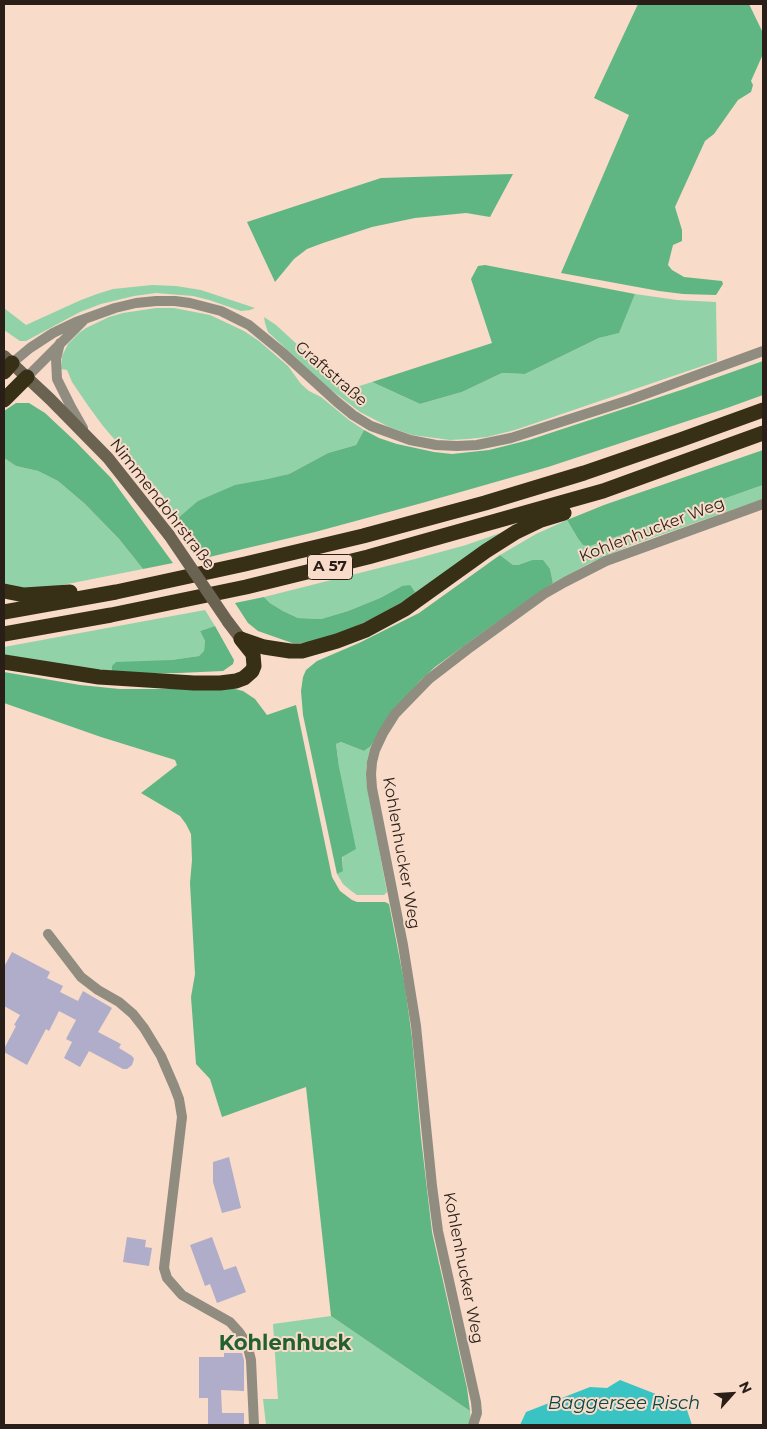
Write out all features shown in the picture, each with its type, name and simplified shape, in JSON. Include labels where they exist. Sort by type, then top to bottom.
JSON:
[{"type":"highway","points":[[4,400],[27,377]]},
{"type":"highway","name":"A 57","points":[[4,612],[116,592],[363,536],[485,503],[584,473],[763,410]]},
{"type":"highway","name":"A 57","points":[[4,634],[111,615],[217,593],[368,557],[603,491],[763,433]]},
{"type":"highway","points":[[242,639],[264,647],[302,651],[366,630],[405,608],[516,532],[541,520],[567,512],[650,474]]},
{"type":"highway","points":[[4,591],[24,596],[58,592],[116,592]]},
{"type":"highway","points":[[4,662],[99,677],[220,683],[244,678],[252,671],[254,666],[253,654],[242,639]]},
{"type":"street","name":"Graftstraße","points":[[7,364],[53,333],[115,308],[156,301],[190,303],[221,311],[264,336],[353,415],[371,426],[410,440],[436,445],[477,446],[510,438],[629,400],[763,351]]},
{"type":"street","name":"Graftstraße","points":[[27,377],[85,319]]},
{"type":"street","points":[[60,343],[56,360],[57,379],[88,438]]},
{"type":"street","name":"Nimmendohrstraße","points":[[7,364],[27,377],[50,399],[128,483],[169,535],[228,622],[242,639]]},
{"type":"street","name":"Kohlenhucker Weg","points":[[473,1425],[477,1413],[476,1402],[438,1231],[416,1026],[403,945],[372,788],[371,774],[375,750],[383,733],[396,714],[429,679],[544,594],[606,561],[763,504]]},
{"type":"street","points":[[48,934],[81,977],[98,990],[119,1002],[133,1014],[157,1049],[174,1086],[179,1099],[182,1117],[164,1268],[167,1278],[182,1295],[230,1322],[247,1344],[251,1360],[254,1425]]},
{"type":"green space","points":[[638,4],[749,4],[763,33],[763,54],[751,81],[753,85],[751,92],[738,100],[714,134],[705,141],[675,207],[682,230],[682,241],[673,245],[668,265],[672,270],[684,277],[722,281],[723,284],[716,295],[659,291],[561,273],[629,115],[594,98]]},
{"type":"green space","points":[[513,174],[490,217],[466,213],[415,218],[372,227],[307,249],[294,259],[275,282],[247,222],[381,178]]},
{"type":"green space","points":[[485,265],[635,294],[619,333],[599,338],[525,374],[502,373],[462,392],[420,404],[372,382],[492,343],[471,279],[478,266]]},
{"type":"green space","points":[[152,285],[201,290],[255,308],[241,311],[193,296],[156,293],[101,304],[80,312],[26,341],[20,341],[4,330],[4,308],[26,325],[97,294],[113,289]]},
{"type":"green space","points":[[635,294],[677,300],[716,302],[717,361],[515,430],[487,437],[468,439],[450,440],[412,435],[389,427],[360,412],[326,386],[268,332],[264,317],[276,325],[347,390],[372,382],[420,404],[462,392],[502,373],[525,374],[599,338],[618,333]]},
{"type":"green space","points":[[156,308],[174,308],[210,315],[244,331],[259,341],[288,366],[301,384],[309,391],[321,397],[364,430],[356,445],[328,453],[289,474],[199,501],[178,518],[163,496],[103,426],[72,382],[67,370],[61,369],[62,356],[68,344],[86,328],[109,317],[123,313]]},
{"type":"green space","points":[[763,361],[763,395],[548,467],[315,532],[205,558],[178,518],[198,501],[235,485],[289,474],[328,453],[356,445],[364,430],[379,438],[397,444],[434,452],[452,454],[489,450],[529,440]]},
{"type":"green space","points":[[16,403],[29,403],[45,413],[76,442],[111,478],[173,563],[143,569],[119,539],[85,504],[58,481],[38,471],[16,466],[4,458],[4,411]]},
{"type":"green space","points":[[763,450],[763,485],[590,546],[583,545],[567,520],[604,505]]},
{"type":"green space","points":[[4,458],[16,466],[38,471],[58,481],[85,504],[119,539],[143,569],[37,590],[4,586]]},
{"type":"green space","points":[[763,485],[763,499],[632,545],[590,563],[553,583],[550,569],[532,560],[513,565],[500,555],[536,534],[567,520],[577,537],[590,546]]},
{"type":"green space","points":[[509,530],[411,597],[402,586],[380,598],[348,611],[321,619],[298,618],[270,603],[264,597],[415,559],[466,545]]},
{"type":"green space","points":[[500,555],[513,565],[532,560],[543,560],[550,569],[553,583],[435,667],[394,710],[371,746],[364,751],[341,742],[336,744],[356,849],[342,857],[343,871],[337,874],[303,715],[301,691],[306,670],[317,661],[359,643],[419,613]]},
{"type":"green space","points":[[410,585],[415,592],[411,597],[372,619],[313,642],[292,643],[258,631],[248,623],[235,603],[264,597],[270,603],[298,618],[321,619],[348,611],[380,598],[402,586]]},
{"type":"green space","points":[[205,610],[215,626],[200,631],[205,641],[204,652],[199,656],[171,660],[112,674],[4,657],[4,647]]},
{"type":"green space","points":[[215,626],[234,660],[233,664],[223,671],[112,674],[112,666],[116,662],[171,660],[199,656],[204,651],[205,641],[200,631]]},
{"type":"green space","points":[[4,672],[80,685],[120,689],[235,689],[243,691],[255,699],[267,715],[296,705],[332,877],[340,891],[352,900],[357,902],[385,902],[389,904],[405,986],[412,1038],[432,1232],[467,1388],[470,1411],[331,1316],[306,1087],[222,1117],[210,1079],[196,1064],[191,997],[195,974],[190,883],[192,860],[191,834],[180,816],[141,793],[177,765],[175,760],[101,737],[4,703]]},
{"type":"green space","points":[[341,742],[364,751],[371,746],[366,769],[367,785],[387,892],[384,895],[357,895],[343,884],[337,874],[343,870],[339,767],[336,744]]},
{"type":"green space","points":[[331,1316],[470,1411],[471,1420],[467,1425],[266,1425],[263,1399],[278,1399],[273,1324]]},
{"type":"water","name":"Baggersee Risch","points":[[620,1380],[686,1407],[692,1425],[520,1425],[526,1412],[590,1387],[607,1388]]},
{"type":"building","points":[[12,952],[50,972],[47,978],[63,986],[60,992],[78,1001],[83,991],[112,1008],[98,1032],[121,1044],[119,1048],[134,1059],[132,1065],[127,1069],[123,1069],[89,1051],[80,1067],[64,1058],[72,1042],[66,1039],[76,1020],[59,1011],[49,1031],[46,1029],[27,1065],[4,1052],[16,1026],[14,1025],[20,1015],[4,1006],[4,967]]},
{"type":"building","points":[[229,1157],[241,1208],[222,1213],[213,1182],[213,1162]]},
{"type":"building","points":[[127,1237],[146,1240],[145,1247],[152,1248],[149,1266],[123,1262]]},
{"type":"building","points":[[212,1237],[224,1270],[236,1266],[246,1292],[217,1303],[210,1284],[205,1286],[190,1245]]},
{"type":"building","points":[[224,1353],[242,1353],[244,1360],[244,1391],[221,1390],[222,1413],[244,1413],[244,1425],[208,1425],[208,1398],[199,1398],[199,1357],[224,1357]]},
{"type":"district","name":"Kohlenhuck","points":[[285,1344]]}]
